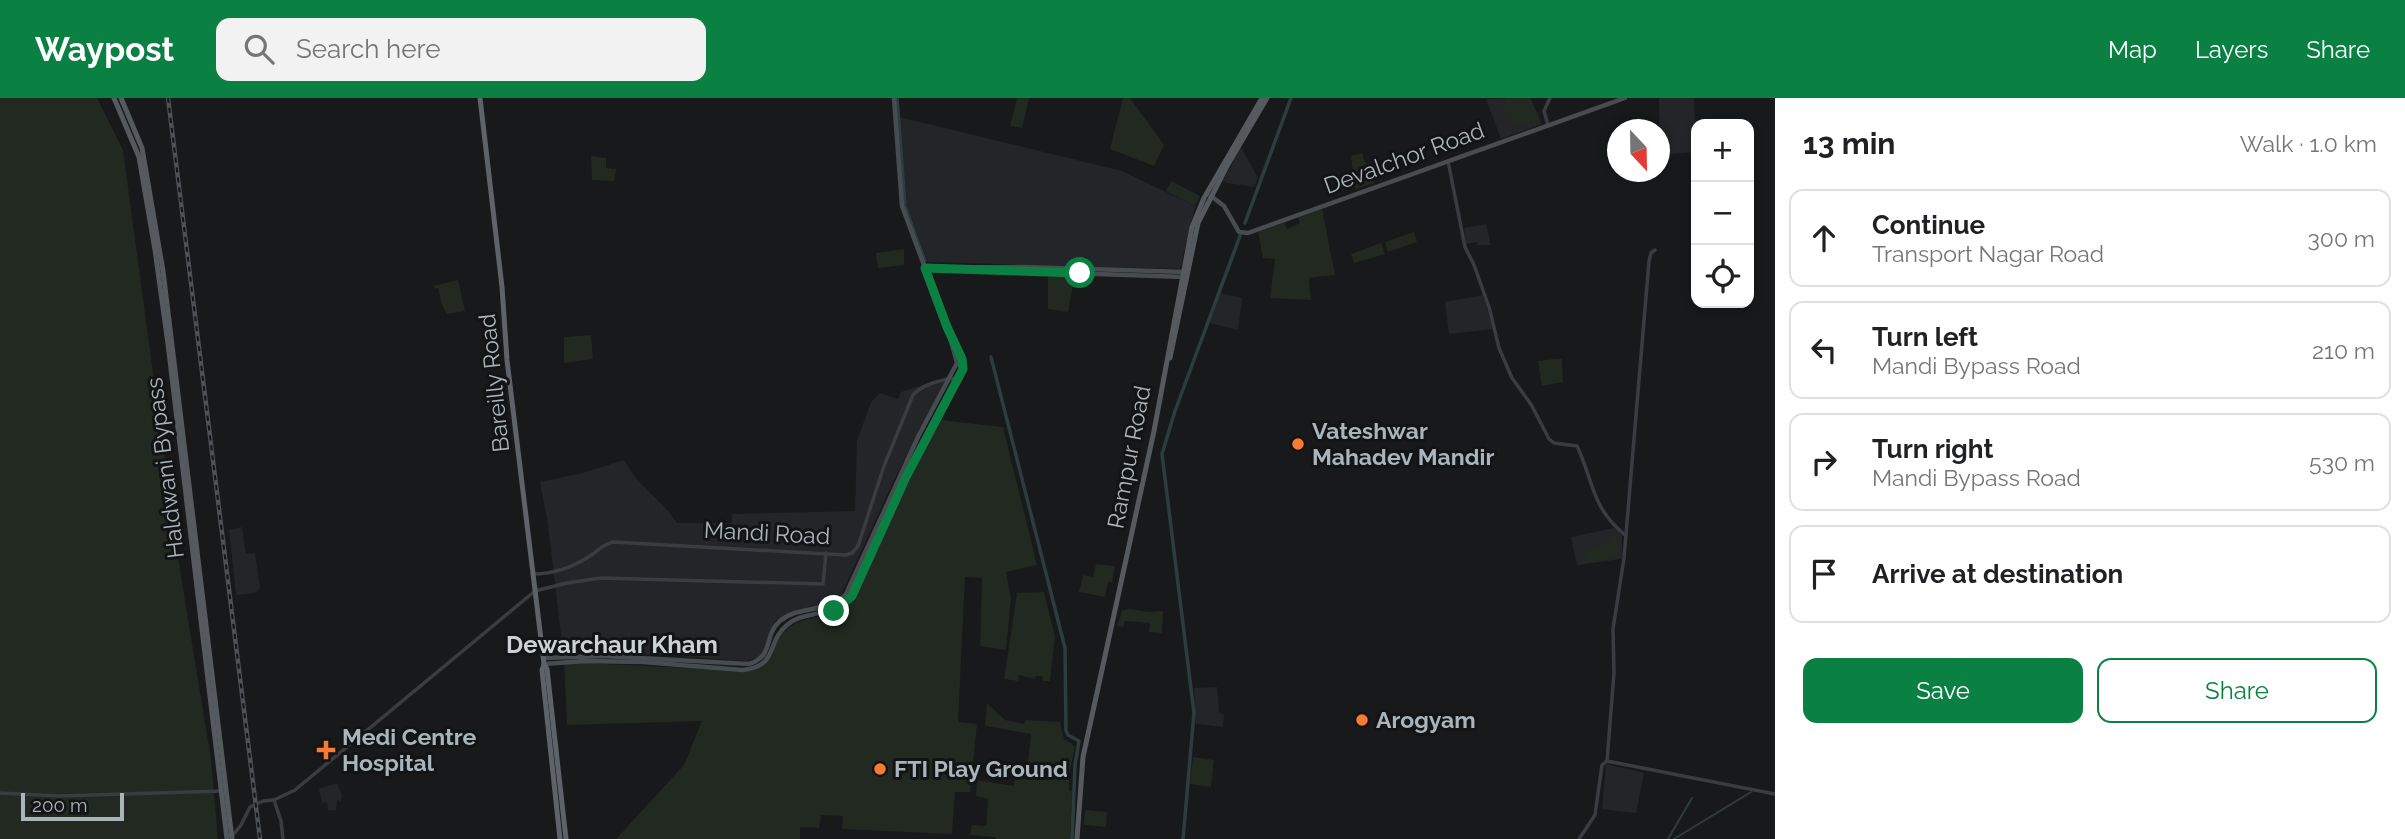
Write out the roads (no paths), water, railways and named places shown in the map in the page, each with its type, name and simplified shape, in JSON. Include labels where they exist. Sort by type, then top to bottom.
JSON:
[{"type":"highway","name":"Bareilly Road","points":[[480,98],[509,372],[566,839]]},
{"type":"highway","name":"Bareilly Road","points":[[560,806],[560,839]]},
{"type":"main road","name":"Haldwani Bypass","points":[[114,98],[134,134]]},
{"type":"main road","name":"Haldwani Bypass","points":[[121,98],[134,134],[141,168],[168,344],[230,838]]},
{"type":"main road","points":[[544,662],[603,656],[749,664],[762,658],[780,621],[792,615],[830,606],[846,594],[918,438],[957,363],[947,327],[902,206],[894,98]]},
{"type":"main road","name":"Rampur Road","points":[[1077,839],[1083,757],[1195,228],[1208,195],[1265,98]]},
{"type":"main road","name":"Devalchor Road","points":[[1208,195],[1224,206],[1239,232],[1248,233],[1625,98]]},
{"type":"main road","points":[[925,268],[1184,275]]},
{"type":"main road","points":[[544,662],[643,662],[743,670],[763,665],[785,626],[794,621],[834,611],[852,596],[906,477],[958,378],[963,363],[947,327]]},
{"type":"main road","name":"Haldwani Bypass","points":[[204,632],[230,838]]},
{"type":"street","points":[[1548,125],[1544,111],[1550,98]]},
{"type":"street","points":[[1448,161],[1465,247],[1474,265],[1508,370],[1549,439],[1554,443],[1577,446],[1598,503],[1615,527],[1625,535]]},
{"type":"street","points":[[1579,839],[1595,815],[1602,765],[1607,761],[1614,673],[1614,629],[1629,505],[1649,261],[1655,250]]},
{"type":"street","name":"Mandi Road","points":[[534,574],[549,574],[570,568],[610,542],[846,555],[856,550],[909,401],[917,391],[958,378]]},
{"type":"street","points":[[937,383],[953,387]]},
{"type":"street","points":[[230,838],[241,825],[250,807],[295,790],[536,591],[601,578],[823,583],[826,554]]},
{"type":"street","points":[[1607,761],[1775,794]]},
{"type":"street","points":[[0,793],[59,796],[222,791]]},
{"type":"street","points":[[274,800],[283,839]]},
{"type":"waterway","points":[[897,98],[905,206],[925,261]]},
{"type":"waterway","points":[[1245,223],[1291,98]]},
{"type":"waterway","points":[[1183,839],[1194,713],[1162,454],[1175,411],[1240,236]]},
{"type":"waterway","points":[[991,357],[1065,648],[1066,731],[1079,741],[1075,765],[1072,839]]},
{"type":"waterway","points":[[1674,839],[1751,792]]},
{"type":"waterway","points":[[1668,839],[1692,798]]},
{"type":"railway","points":[[168,98],[260,839]]},
{"type":"place","name":"Vateshwar Mahadev Mandir","points":[[1298,444]]},
{"type":"place","name":"Arogyam","points":[[1362,720]]},
{"type":"place","name":"Medi Centre Hospital","points":[[326,750]]},
{"type":"place","name":"FTI Play Ground","points":[[880,769]]},
{"type":"district","name":"Dewarchaur Kham","points":[[612,645]]}]
